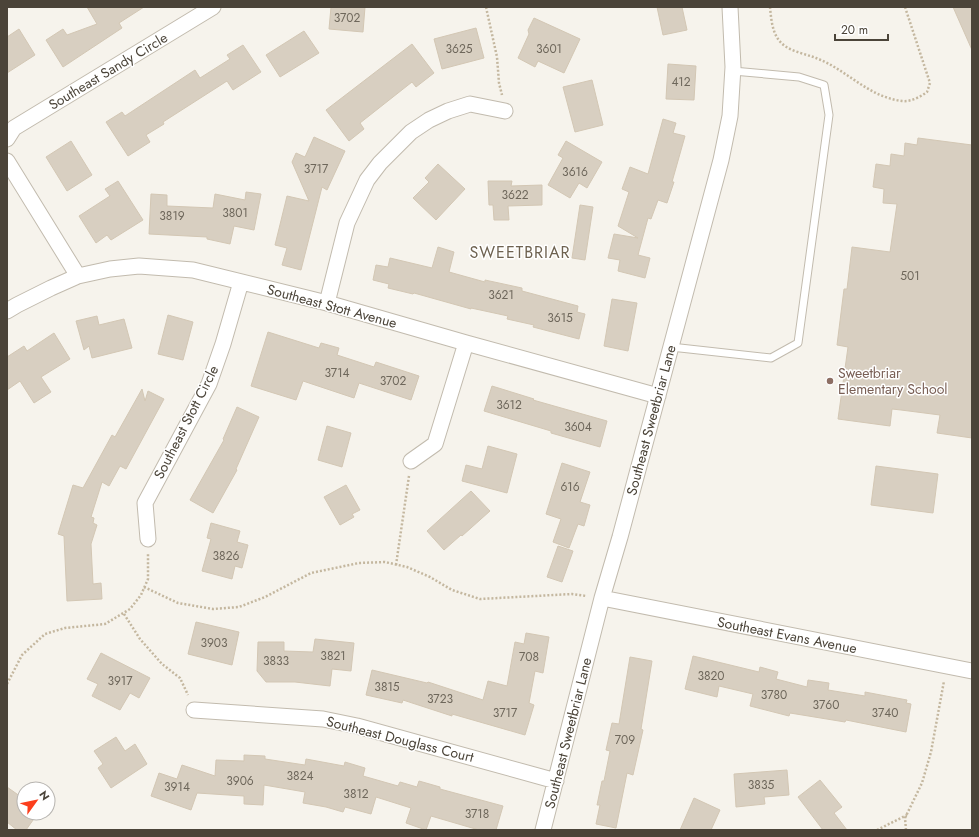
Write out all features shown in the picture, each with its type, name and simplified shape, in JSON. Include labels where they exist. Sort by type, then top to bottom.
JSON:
[{"type":"street","name":"Southeast Sandy Circle","points":[[7,139],[14,128],[213,7]]},
{"type":"street","name":"Southeast Sweetbriar Lane","points":[[543,830],[602,598],[620,537],[721,160],[730,116],[733,71],[732,21],[730,7]]},
{"type":"street","points":[[327,303],[347,223],[367,180],[380,163],[411,132],[429,120],[448,111],[470,104],[506,111]]},
{"type":"street","points":[[7,161],[78,276]]},
{"type":"street","name":"Southeast Stott Avenue","points":[[7,311],[44,291],[78,276],[110,269],[138,266],[193,270],[327,303],[658,396]]},
{"type":"street","name":"Southeast Stott Circle","points":[[148,539],[145,503],[209,384],[223,344],[241,282]]},
{"type":"street","points":[[411,461],[435,444],[466,343]]},
{"type":"street","name":"Southeast Evans Avenue","points":[[602,598],[972,671]]},
{"type":"street","name":"Southeast Douglass Court","points":[[194,710],[323,719],[357,726],[556,781]]},
{"type":"lane","points":[[671,347],[771,358],[798,343],[830,115],[824,85],[799,77],[733,71]]},
{"type":"path","points":[[486,7],[497,57],[499,83],[506,111]]},
{"type":"path","points":[[770,7],[772,25],[778,40],[790,49],[817,58],[870,90],[889,98],[904,101],[919,98],[927,92],[930,83],[905,7]]},
{"type":"path","points":[[396,565],[411,461]]},
{"type":"path","points":[[7,684],[22,655],[45,634],[65,628],[105,624],[124,614],[130,609],[141,595],[148,579],[148,539]]},
{"type":"path","points":[[144,587],[178,603],[213,609],[239,607],[265,597],[311,573],[359,563],[385,562],[407,567],[430,577],[452,590],[480,599],[572,594],[602,598]]},
{"type":"path","points":[[124,614],[140,639],[162,664],[180,678],[194,710]]},
{"type":"path","points":[[906,830],[905,818],[922,783],[931,752],[947,666]]},
{"type":"path","points":[[877,830],[907,815]]},
{"type":"building","points":[[87,7],[144,7],[119,23],[122,28],[63,67],[46,40],[63,29],[67,35],[97,24]]},
{"type":"building","points":[[331,7],[365,7],[363,32],[329,29]]},
{"type":"building","points":[[657,7],[682,7],[687,30],[663,35]]},
{"type":"building","points":[[953,7],[972,7],[972,50]]},
{"type":"building","points":[[534,18],[580,39],[564,73],[538,61],[535,67],[518,58],[529,34],[528,30]]},
{"type":"building","points":[[476,28],[484,58],[442,69],[434,39]]},
{"type":"building","points":[[19,29],[35,55],[7,73],[7,37]]},
{"type":"building","points":[[304,31],[319,53],[280,77],[266,55]]},
{"type":"building","points":[[412,44],[434,73],[416,87],[412,82],[360,123],[364,129],[349,141],[326,110]]},
{"type":"building","points":[[243,45],[261,72],[233,90],[227,81],[163,122],[164,124],[146,135],[150,142],[128,156],[106,122],[122,112],[125,116],[195,70],[200,78],[230,59],[227,55]]},
{"type":"building","points":[[668,64],[696,66],[694,100],[666,99]]},
{"type":"building","points":[[592,80],[603,125],[575,132],[563,87]]},
{"type":"building","points":[[663,119],[676,123],[673,133],[685,136],[672,182],[674,182],[667,203],[658,200],[651,219],[648,218],[638,255],[650,258],[645,278],[618,271],[620,260],[608,258],[614,234],[638,238],[618,226],[629,192],[622,189],[630,167],[648,174]]},
{"type":"building","points":[[314,137],[345,151],[327,190],[322,187],[301,270],[282,265],[287,248],[275,245],[287,196],[309,201],[292,162],[296,153],[305,157]]},
{"type":"building","points":[[918,138],[972,145],[972,438],[937,433],[940,415],[892,409],[890,426],[838,419],[848,347],[837,345],[844,289],[847,289],[852,247],[890,252],[897,204],[883,203],[884,189],[873,187],[876,164],[890,166],[891,154],[904,156],[905,143],[917,145]]},
{"type":"building","points":[[71,141],[92,175],[67,191],[46,157]]},
{"type":"building","points":[[566,141],[602,162],[587,188],[579,183],[570,198],[548,185],[563,158],[558,155]]},
{"type":"building","points":[[438,164],[465,189],[436,220],[413,198],[429,182],[425,178]]},
{"type":"building","points":[[118,181],[143,220],[111,240],[107,235],[96,243],[79,216],[110,196],[105,189]]},
{"type":"building","points":[[488,181],[512,181],[511,186],[542,185],[542,205],[508,206],[509,220],[494,220],[493,205],[489,205]]},
{"type":"building","points":[[246,192],[261,194],[254,230],[234,226],[230,244],[207,239],[207,237],[149,234],[151,194],[167,195],[167,206],[213,208],[215,194],[245,200]]},
{"type":"building","points":[[580,205],[593,207],[585,260],[572,258]]},
{"type":"building","points":[[438,247],[454,252],[449,272],[485,282],[485,280],[522,288],[522,291],[578,306],[577,312],[585,314],[579,339],[533,327],[534,325],[507,319],[508,316],[471,309],[414,293],[388,288],[389,284],[373,280],[376,265],[388,267],[390,258],[432,268]]},
{"type":"building","points":[[612,299],[637,303],[628,351],[604,346]]},
{"type":"building","points":[[168,315],[193,322],[183,360],[158,354]]},
{"type":"building","points":[[97,316],[99,325],[124,319],[132,348],[92,358],[89,346],[84,350],[76,321]]},
{"type":"building","points":[[268,332],[319,348],[321,343],[339,348],[337,355],[374,367],[376,362],[419,376],[411,400],[359,383],[354,398],[303,381],[296,400],[251,386]]},
{"type":"building","points":[[54,333],[70,359],[41,377],[51,392],[34,403],[20,381],[7,390],[7,357],[24,346],[27,351]]},
{"type":"building","points":[[492,386],[534,399],[533,400],[607,421],[600,447],[484,411]]},
{"type":"building","points":[[142,389],[145,401],[148,391],[164,399],[126,469],[120,466],[109,486],[102,482],[91,517],[94,518],[93,523],[97,525],[91,544],[93,584],[101,583],[102,599],[67,601],[64,536],[58,534],[73,485],[83,488],[112,435],[115,437]]},
{"type":"building","points":[[237,407],[259,417],[236,469],[237,470],[213,513],[190,500],[224,440],[223,439]]},
{"type":"building","points":[[327,426],[351,433],[342,467],[318,460]]},
{"type":"building","points":[[488,446],[517,454],[507,493],[462,481],[466,465],[482,469]]},
{"type":"building","points":[[562,463],[590,472],[580,502],[590,505],[584,526],[578,524],[569,548],[553,542],[561,519],[546,514]]},
{"type":"building","points":[[876,466],[938,474],[933,513],[871,505]]},
{"type":"building","points":[[346,485],[360,510],[352,514],[354,517],[340,525],[324,497]]},
{"type":"building","points":[[471,491],[490,511],[444,550],[427,531]]},
{"type":"building","points":[[211,523],[240,531],[237,542],[248,545],[242,568],[235,566],[232,579],[202,571],[211,539],[207,538]]},
{"type":"building","points":[[558,546],[573,551],[562,582],[547,577]]},
{"type":"building","points":[[196,622],[239,632],[232,665],[188,654]]},
{"type":"building","points":[[526,633],[549,637],[543,673],[535,671],[529,703],[534,705],[525,735],[452,714],[452,716],[403,700],[402,703],[366,695],[372,670],[428,682],[483,700],[488,681],[507,686],[515,642],[524,644]]},
{"type":"building","points":[[315,639],[354,643],[351,671],[332,669],[330,686],[295,682],[266,682],[257,671],[258,642],[284,642],[284,651],[313,652]]},
{"type":"building","points":[[101,653],[150,678],[139,698],[130,693],[120,710],[92,696],[98,684],[87,679]]},
{"type":"building","points":[[693,656],[759,672],[760,667],[778,672],[776,679],[807,687],[808,680],[829,683],[828,690],[865,696],[865,692],[907,700],[906,703],[911,704],[906,732],[846,720],[845,722],[790,713],[789,716],[750,706],[753,694],[719,686],[717,697],[685,689]]},
{"type":"building","points":[[630,657],[652,661],[641,729],[643,730],[633,775],[627,773],[616,828],[596,824],[600,805],[597,805],[610,751],[606,750],[612,723],[619,724]]},
{"type":"building","points":[[116,737],[125,751],[135,744],[147,764],[111,788],[98,768],[103,764],[94,751]]},
{"type":"building","points":[[244,755],[265,756],[265,759],[305,765],[306,759],[344,766],[345,762],[365,768],[363,776],[398,786],[400,782],[417,787],[419,781],[440,787],[440,789],[503,806],[496,830],[479,830],[431,816],[426,830],[406,823],[411,808],[376,797],[371,814],[345,807],[343,812],[303,803],[305,792],[264,785],[263,805],[244,804],[244,796],[197,793],[191,810],[151,796],[159,773],[177,779],[182,765],[215,776],[216,760],[244,761]]},
{"type":"building","points":[[787,770],[789,795],[764,797],[765,804],[736,807],[734,774]]},
{"type":"building","points":[[820,780],[842,807],[834,813],[847,830],[823,830],[798,797]]},
{"type":"building","points":[[7,787],[16,793],[16,821],[32,821],[26,830],[17,830],[7,822]]},
{"type":"building","points":[[694,798],[720,810],[711,830],[680,830]]},
{"type":"place","name":"Sweetbriar Elementary School","points":[[830,381]]},
{"type":"district","name":"SWEETBRIAR","points":[[520,252]]}]
